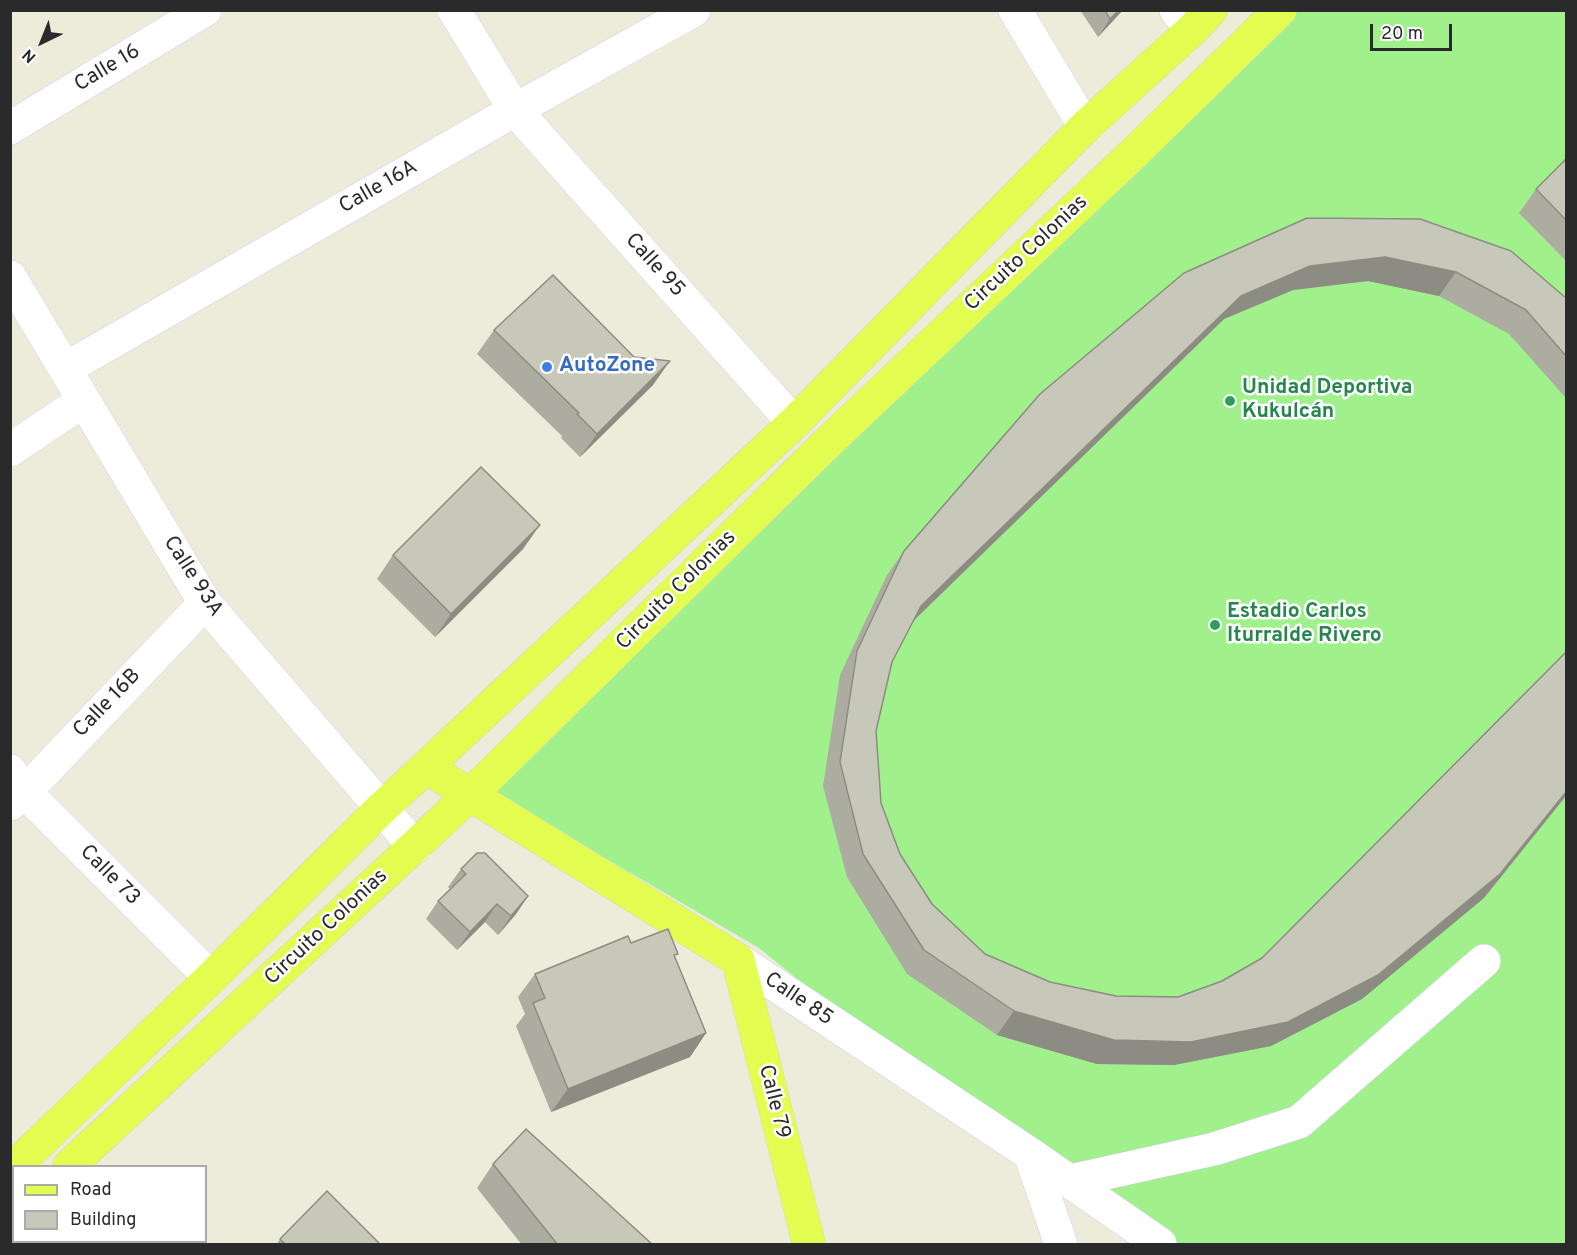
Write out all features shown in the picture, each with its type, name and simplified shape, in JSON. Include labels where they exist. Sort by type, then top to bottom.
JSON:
[{"type":"main road","name":"Circuito Colonias","points":[[71,1165],[470,795],[824,446],[1127,160],[1280,10]]},
{"type":"main road","name":"Circuito Colonias","points":[[14,1164],[211,978],[382,808],[794,423],[1193,17]]},
{"type":"main road","name":"Calle 85","points":[[427,768],[738,960]]},
{"type":"main road","name":"Calle 79","points":[[738,960],[809,1245]]},
{"type":"street","name":"Calle 16","points":[[10,128],[205,10]]},
{"type":"street","name":"Calle 95","points":[[454,10],[515,110],[794,423]]},
{"type":"street","name":"Calle 16A","points":[[65,369],[515,110],[694,10]]},
{"type":"street","points":[[1015,10],[1085,127]]},
{"type":"street","name":"Calle 93A","points":[[10,277],[205,603],[415,847]]},
{"type":"street","points":[[10,450],[83,401]]},
{"type":"street","name":"Calle 16B","points":[[15,789],[205,603]]},
{"type":"street","name":"Calle 73","points":[[15,789],[211,978]]},
{"type":"street","name":"Calle 85","points":[[738,960],[1070,1181],[1160,1245]]},
{"type":"street","points":[[1070,1181],[1214,1149],[1299,1122],[1484,961]]},
{"type":"street","points":[[1030,1154],[1060,1245]]},
{"type":"green space","name":"Unidad Deportiva Kukulcán","points":[[1293,11],[1566,11],[1566,1244],[1141,1244],[1060,1192],[759,948],[492,792]]},
{"type":"building","points":[[1105,10],[1119,10],[1110,19]]},
{"type":"building","points":[[1566,159],[1566,220],[1536,189]]},
{"type":"building","points":[[1307,218],[1420,219],[1511,251],[1566,298],[1566,356],[1526,310],[1456,272],[1385,257],[1310,266],[1241,296],[921,606],[892,662],[876,731],[881,803],[900,854],[932,904],[985,954],[1050,982],[1116,996],[1178,997],[1222,981],[1262,958],[1566,652],[1566,792],[1500,874],[1378,975],[1288,1022],[1191,1042],[1114,1040],[1014,1011],[924,950],[863,854],[840,762],[857,651],[904,551],[1040,394],[1184,273]]},
{"type":"building","name":"AutoZone","points":[[553,275],[634,357],[670,361],[597,434],[577,414],[579,413],[494,330]]},
{"type":"building","points":[[481,467],[540,525],[451,614],[393,555]]},
{"type":"building","points":[[477,853],[485,853],[528,896],[511,916],[497,904],[470,932],[438,901],[466,874],[461,869]]},
{"type":"building","points":[[668,929],[678,954],[674,955],[706,1033],[568,1089],[533,1003],[545,998],[535,974],[628,936],[631,943]]},
{"type":"building","points":[[526,1129],[653,1245],[558,1245],[493,1164]]},
{"type":"building","points":[[327,1191],[381,1245],[286,1245],[280,1239]]},
{"type":"place","name":"AutoZone","points":[[547,367]]},
{"type":"place","name":"Unidad Deportiva Kukulcán","points":[[1230,401]]},
{"type":"place","name":"Estadio Carlos Iturralde Rivero","points":[[1215,625]]}]
